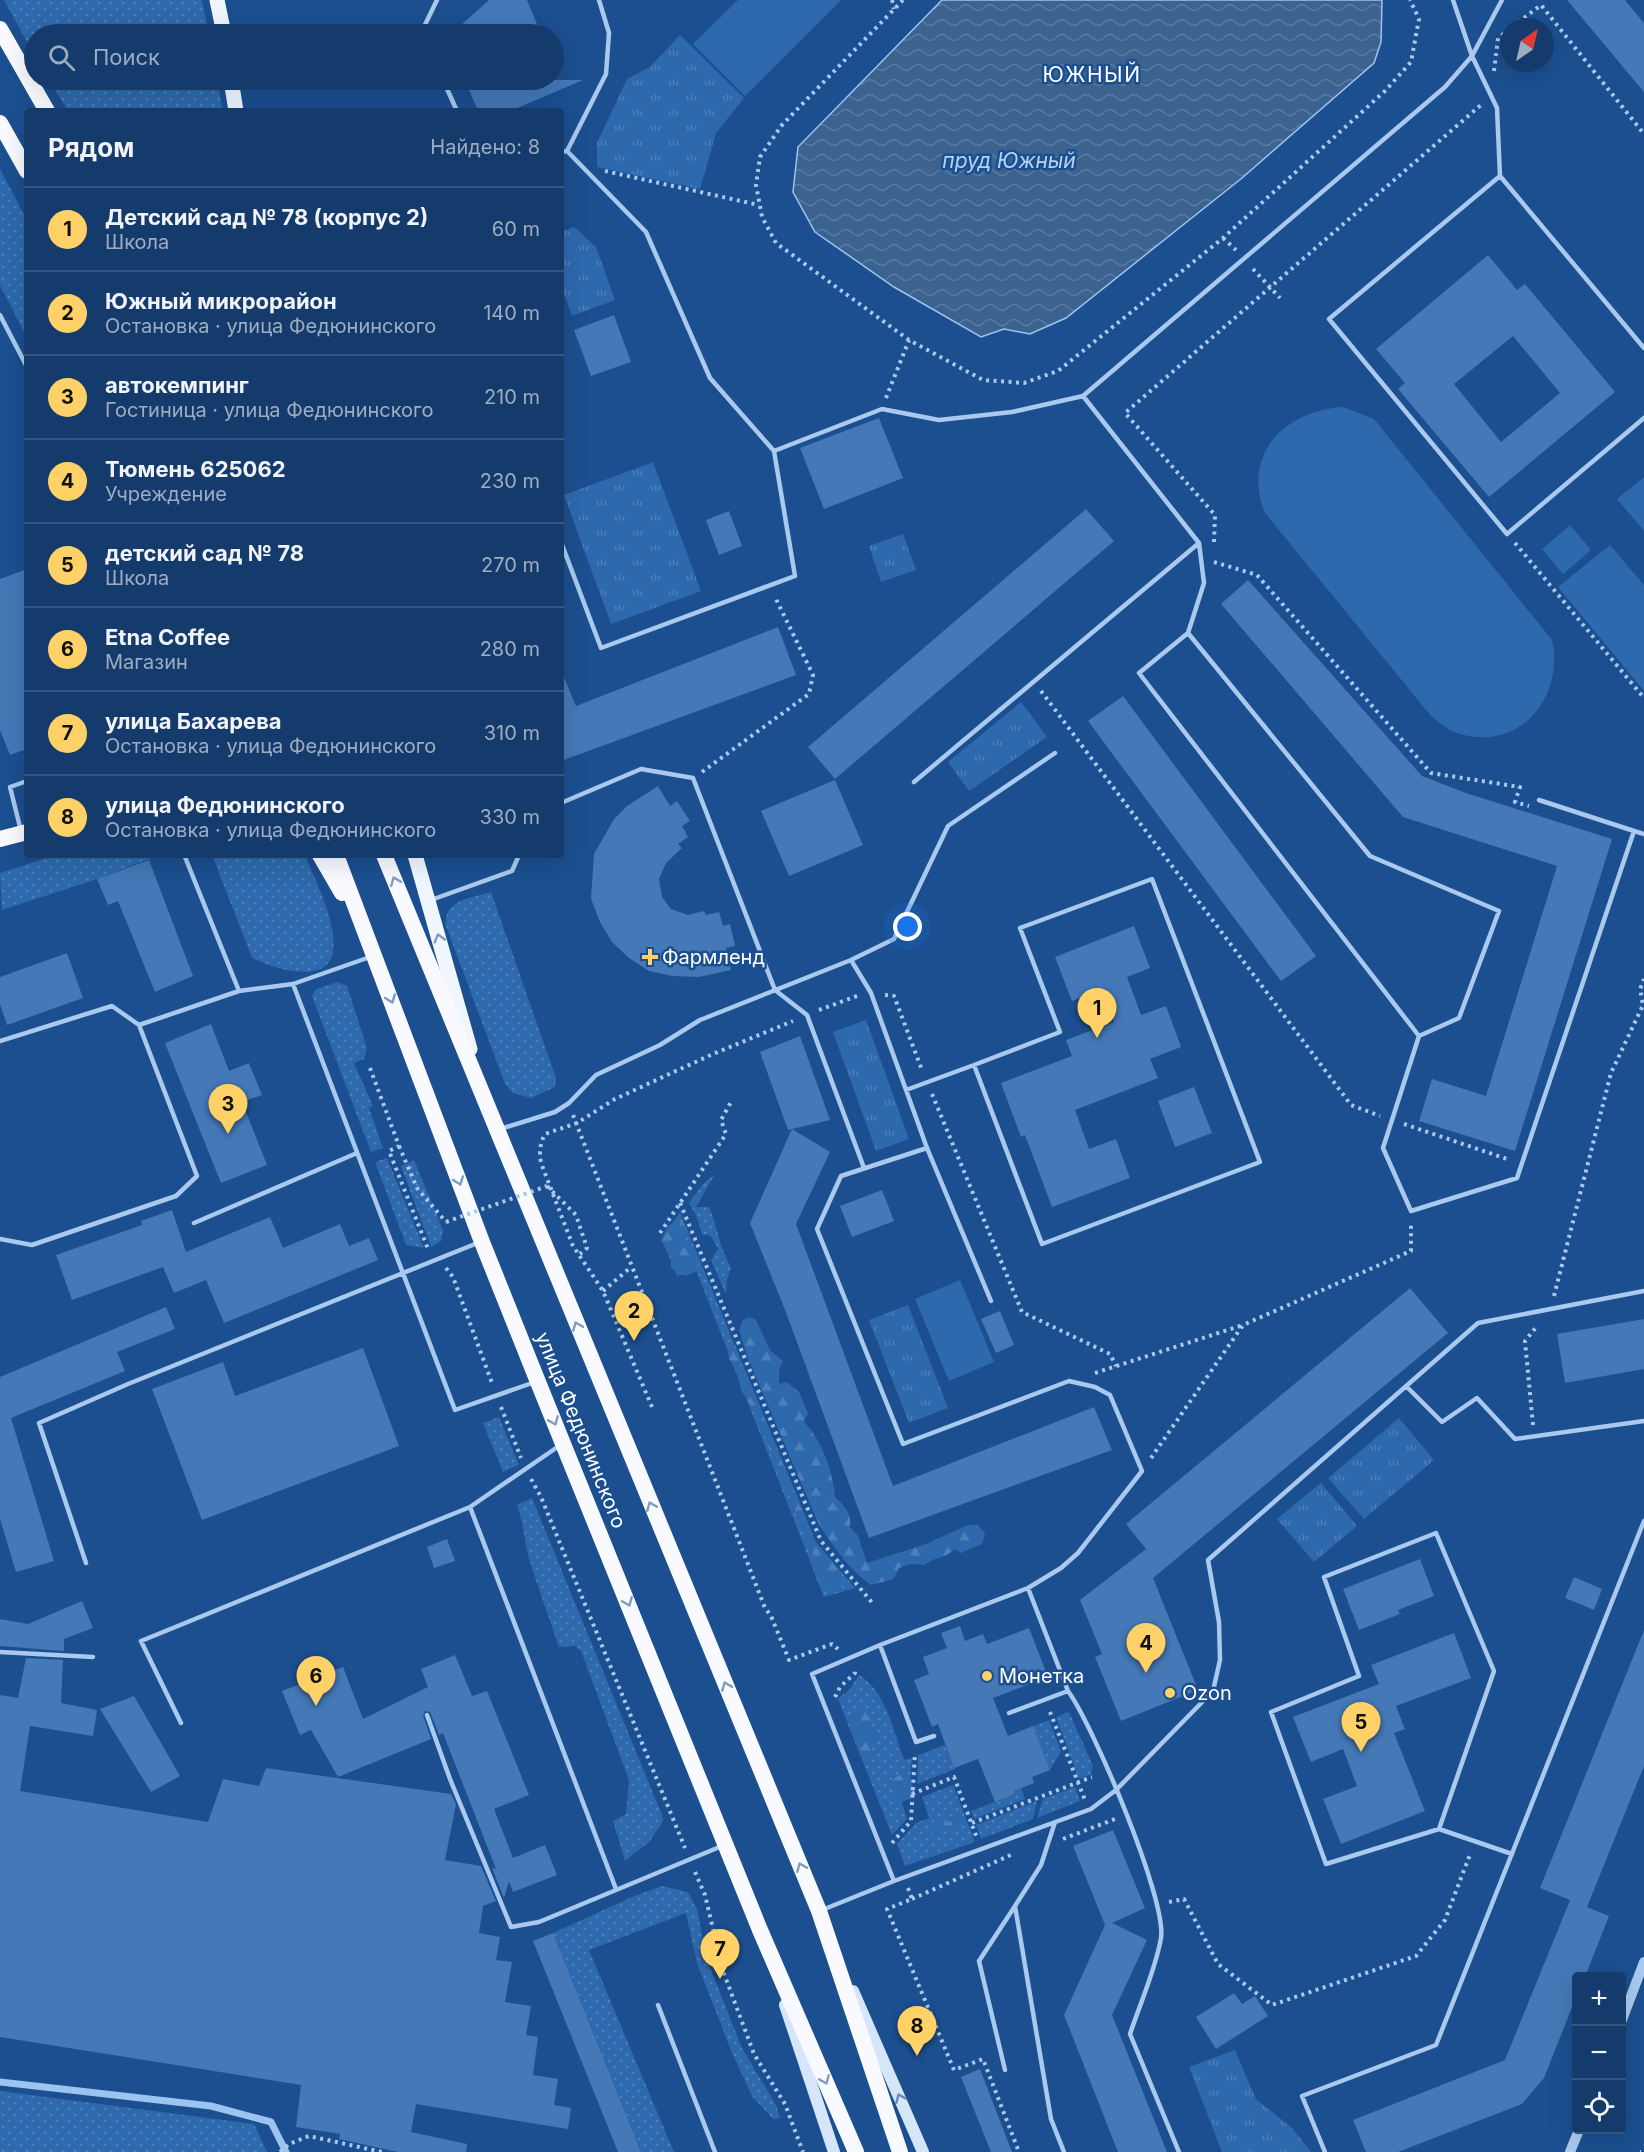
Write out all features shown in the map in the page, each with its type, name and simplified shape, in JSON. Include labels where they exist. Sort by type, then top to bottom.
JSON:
[{"type":"highway","points":[[0,29],[24,71]]},
{"type":"highway","points":[[35,90],[45,108]]},
{"type":"highway","points":[[0,123],[24,166]]},
{"type":"highway","points":[[0,839],[24,833]]},
{"type":"highway","points":[[322,858],[373,950]]},
{"type":"highway","points":[[337,858],[373,950]]},
{"type":"highway","name":"улица Федюнинского","points":[[385,858],[821,1916],[900,2152]]},
{"type":"highway","name":"улица Федюнинского","points":[[373,950],[482,1242],[538,1382],[760,1930],[856,2152]]},
{"type":"main road","points":[[217,0],[222,24]]},
{"type":"main road","points":[[233,90],[236,108]]},
{"type":"main road","points":[[416,858],[483,1095]]},
{"type":"main road","name":"улица Федюнинского","points":[[821,1916],[923,2152]]},
{"type":"main road","name":"улица Федюнинского","points":[[760,1930],[834,2152]]},
{"type":"street","points":[[1626,2009],[1644,1962]]},
{"type":"street","points":[[1570,2152],[1577,2134]]},
{"type":"lane","points":[[426,24],[437,0]]},
{"type":"lane","points":[[564,550],[601,648],[795,576],[774,451],[710,378],[646,232],[584,166],[564,152],[606,74],[609,33],[599,0]]},
{"type":"lane","points":[[1453,0],[1472,56],[1497,108],[1500,176],[1644,348]]},
{"type":"lane","points":[[774,451],[882,409],[939,420],[1012,412],[1083,396],[1445,87],[1472,56],[1502,0]]},
{"type":"lane","points":[[448,90],[456,108]]},
{"type":"lane","points":[[1500,176],[1329,319],[1507,534],[1644,418]]},
{"type":"lane","points":[[0,315],[24,361]]},
{"type":"lane","points":[[1083,396],[1198,543],[1204,583],[1188,633],[1139,673],[1419,1036]]},
{"type":"lane","points":[[914,782],[1198,543]]},
{"type":"lane","points":[[1188,633],[1370,856],[1499,911],[1459,1018],[1419,1036],[1383,1148],[1411,1211],[1517,1178],[1634,831]]},
{"type":"lane","points":[[498,1130],[555,1112],[569,1103],[596,1075],[660,1045],[700,1020],[851,960],[894,939],[948,826],[1055,753]]},
{"type":"lane","points":[[564,802],[641,769],[693,778],[775,990],[807,1015],[864,1168]]},
{"type":"lane","points":[[24,782],[10,787],[24,833]]},
{"type":"lane","points":[[1539,800],[1644,834]]},
{"type":"lane","points":[[185,858],[239,991]]},
{"type":"lane","points":[[428,900],[512,871],[518,858]]},
{"type":"lane","points":[[906,1090],[1060,1032],[1020,928],[1152,879],[1260,1162],[1042,1244],[974,1065]]},
{"type":"lane","points":[[139,1025],[239,991],[293,984],[373,950]]},
{"type":"lane","points":[[851,960],[871,993],[927,1148],[991,1301]]},
{"type":"lane","points":[[293,984],[455,1410],[538,1382]]},
{"type":"lane","points":[[0,1041],[112,1006],[139,1025],[197,1176],[176,1196],[32,1245],[0,1239]]},
{"type":"lane","points":[[894,1881],[812,1674],[1028,1588],[1061,1568],[1078,1552],[1142,1471],[1110,1395],[1095,1387],[1069,1381],[903,1444],[817,1229],[841,1176],[927,1148]]},
{"type":"lane","points":[[194,1223],[357,1153]]},
{"type":"lane","points":[[86,1563],[39,1423],[128,1384],[482,1242]]},
{"type":"lane","points":[[821,1916],[894,1881],[1091,1809],[1116,1790],[1213,1691],[1220,1660],[1219,1622],[1208,1560],[1478,1323],[1551,1307],[1644,1291]]},
{"type":"lane","points":[[1406,1386],[1442,1422],[1477,1398],[1515,1439],[1644,1421]]},
{"type":"lane","points":[[181,1723],[141,1641],[470,1507],[525,1467],[564,1443]]},
{"type":"lane","points":[[470,1507],[616,1889]]},
{"type":"lane","points":[[1325,2152],[1302,2096],[1436,2045],[1644,1521]]},
{"type":"lane","points":[[1439,1829],[1494,1671],[1436,1533],[1324,1577],[1359,1676],[1271,1712],[1326,1864],[1439,1829],[1512,1854]]},
{"type":"lane","points":[[1028,1588],[1068,1691],[1079,1706],[1116,1790],[1159,1904],[1161,1937],[1130,2034],[1179,2152]]},
{"type":"lane","points":[[880,1645],[916,1742],[934,1736]]},
{"type":"lane","points":[[0,1652],[93,1657]]},
{"type":"lane","points":[[1009,1713],[1068,1691]]},
{"type":"lane","points":[[428,1715],[450,1779],[512,1927],[539,1922],[726,1844]]},
{"type":"lane","points":[[1005,2070],[979,1961],[1041,1865],[1055,1822]]},
{"type":"lane","points":[[1015,1906],[1051,2120],[1064,2152]]},
{"type":"lane","points":[[658,2005],[715,2152]]},
{"type":"path","points":[[891,0],[894,10]]},
{"type":"path","points":[[903,0],[782,125],[760,157],[756,185],[762,217],[777,243],[909,340],[983,380],[1024,383],[1058,371],[1223,238],[1386,91],[1411,62],[1417,40],[1419,20],[1410,0]]},
{"type":"path","points":[[1524,18],[1541,5],[1551,18]]},
{"type":"path","points":[[1554,21],[1644,134]]},
{"type":"path","points":[[1500,36],[1491,97],[1125,413],[1215,515],[1214,562],[1257,575],[1431,773],[1520,787],[1515,802],[1537,808]]},
{"type":"path","points":[[584,166],[759,205]]},
{"type":"path","points":[[882,409],[909,340]]},
{"type":"path","points":[[1507,534],[1644,698]]},
{"type":"path","points":[[693,778],[809,693],[813,675],[770,586]]},
{"type":"path","points":[[1534,1436],[1525,1341],[1551,1307],[1611,1073],[1643,1005],[1640,989],[1644,979]]},
{"type":"path","points":[[652,1407],[603,1291],[573,1246],[541,1163],[539,1149],[545,1134],[577,1123],[634,1090],[729,1046],[854,996],[871,993],[894,996],[1022,1312],[1110,1354],[1116,1366]]},
{"type":"path","points":[[370,1068],[417,1188],[446,1222],[547,1186],[576,1215],[587,1248],[580,1254]]},
{"type":"path","points":[[660,1233],[726,1134],[721,1120],[731,1102]]},
{"type":"path","points":[[569,1103],[765,1608]]},
{"type":"path","points":[[399,1146],[389,1151],[428,1249],[453,1277],[525,1467],[541,1497],[705,1895],[723,1971],[754,2054],[784,2104],[803,2152]]},
{"type":"path","points":[[680,1203],[821,1541],[874,1605]]},
{"type":"path","points":[[1069,1381],[1243,1325],[1411,1251],[1411,1211]]},
{"type":"path","points":[[603,1291],[631,1267]]},
{"type":"path","points":[[1142,1471],[1243,1325]]},
{"type":"path","points":[[1046,1700],[1077,1782],[1100,1824]]},
{"type":"path","points":[[891,1844],[911,1821],[916,1742]]},
{"type":"path","points":[[912,1794],[954,1777],[981,1850]]},
{"type":"path","points":[[972,1823],[1092,1777]]},
{"type":"path","points":[[1049,1843],[1114,1819],[1118,1829]]},
{"type":"path","points":[[1159,1904],[1184,1899],[1218,1964],[1272,2006],[1416,1956],[1445,1920],[1475,1841]]},
{"type":"path","points":[[912,1899],[1015,1853]]},
{"type":"path","points":[[280,2152],[297,2140],[309,2136],[382,2152]]},
{"type":"green space","points":[[4,0],[202,0],[207,24],[24,24],[24,37]]},
{"type":"green space","points":[[738,0],[841,0],[745,96],[693,44]]},
{"type":"green space","points":[[680,35],[744,98],[716,133],[700,189],[597,167],[597,143],[627,79],[650,67]]},
{"type":"green space","points":[[55,90],[219,90],[222,108],[66,108]]},
{"type":"green space","points":[[0,169],[24,214],[24,332],[0,285]]},
{"type":"green space","points":[[574,227],[596,247],[615,300],[572,316],[564,294],[564,231]]},
{"type":"green space","points":[[1343,407],[1374,419],[1552,640],[1554,662],[1551,683],[1543,702],[1531,717],[1516,729],[1497,736],[1477,737],[1451,731],[1431,716],[1265,513],[1259,492],[1259,472],[1264,455],[1273,439],[1303,417],[1322,410]]},
{"type":"green space","points":[[653,462],[701,591],[611,624],[564,495]]},
{"type":"green space","points":[[1644,477],[1644,531],[1617,499]]},
{"type":"green space","points":[[1570,525],[1591,550],[1563,574],[1542,549]]},
{"type":"green space","points":[[903,534],[916,570],[881,582],[869,546]]},
{"type":"green space","points":[[1610,545],[1644,585],[1644,691],[1558,587]]},
{"type":"green space","points":[[1021,702],[1047,737],[969,791],[948,762]]},
{"type":"green space","points":[[47,858],[151,858],[97,879],[2,910],[0,873]]},
{"type":"green space","points":[[213,858],[306,858],[325,902],[332,929],[334,941],[329,963],[320,969],[297,972],[271,966],[252,958]]},
{"type":"green space","points":[[491,892],[556,1078],[555,1087],[531,1098],[513,1093],[505,1084],[446,926],[446,917],[454,905]]},
{"type":"green space","points":[[338,982],[347,986],[367,1048],[364,1059],[354,1063],[373,1106],[369,1108],[383,1148],[371,1152],[312,996],[316,989]]},
{"type":"green space","points":[[866,1020],[909,1139],[876,1151],[833,1032]]},
{"type":"green space","points":[[387,1158],[424,1248],[406,1245],[375,1162]]},
{"type":"green space","points":[[414,1160],[443,1230],[441,1241],[431,1247],[401,1166]]},
{"type":"green space","points":[[715,1174],[696,1207],[709,1207],[731,1267],[726,1294],[711,1260],[718,1249],[711,1236],[702,1234],[696,1215],[689,1203],[703,1184]]},
{"type":"green space","points":[[680,1212],[816,1542],[855,1588],[824,1597],[696,1270],[677,1276],[662,1239]]},
{"type":"green space","points":[[679,1220],[685,1225],[685,1238],[700,1263],[694,1273],[685,1276],[671,1268],[671,1258],[661,1240],[668,1226]]},
{"type":"green space","points":[[960,1280],[994,1362],[949,1381],[915,1299]]},
{"type":"green space","points":[[908,1305],[948,1408],[909,1423],[869,1320]]},
{"type":"green space","points":[[750,1317],[756,1320],[770,1350],[783,1361],[779,1370],[779,1384],[787,1382],[799,1392],[808,1413],[804,1422],[821,1447],[832,1477],[835,1497],[849,1514],[850,1527],[858,1536],[867,1563],[926,1544],[968,1525],[978,1525],[985,1534],[982,1544],[961,1553],[955,1549],[924,1565],[910,1564],[899,1568],[894,1579],[871,1585],[855,1572],[842,1558],[819,1525],[747,1356],[739,1330],[743,1320]]},
{"type":"green space","points":[[731,1344],[753,1390],[813,1540],[842,1574],[841,1585],[826,1590],[817,1580],[812,1565],[813,1553],[799,1525],[787,1486],[777,1472],[760,1422],[741,1390],[737,1370],[729,1359],[728,1346]]},
{"type":"green space","points":[[499,1417],[519,1465],[503,1472],[483,1423]]},
{"type":"green space","points":[[1399,1418],[1434,1460],[1364,1519],[1328,1478]]},
{"type":"green space","points":[[1321,1483],[1357,1526],[1314,1562],[1277,1519]]},
{"type":"green space","points":[[532,1498],[662,1815],[663,1821],[650,1841],[625,1861],[613,1821],[626,1814],[629,1780],[581,1651],[575,1646],[559,1647],[539,1590],[528,1555],[517,1505]]},
{"type":"green space","points":[[859,1675],[876,1691],[888,1713],[904,1760],[912,1758],[910,1787],[898,1791],[907,1819],[892,1835],[838,1699],[850,1689]]},
{"type":"green space","points":[[859,1710],[869,1716],[871,1728],[877,1737],[868,1756],[856,1741],[851,1726],[852,1716]]},
{"type":"green space","points":[[1069,1712],[1093,1766],[1091,1774],[1079,1779],[1056,1717]]},
{"type":"green space","points":[[1049,1720],[1061,1751],[1050,1770],[1033,1726]]},
{"type":"green space","points":[[945,1745],[955,1769],[917,1784],[918,1755]]},
{"type":"green space","points":[[906,1766],[909,1766],[908,1773],[914,1791],[912,1798],[899,1803],[892,1789],[893,1778],[901,1775]]},
{"type":"green space","points":[[953,1785],[975,1842],[905,1866],[897,1844],[916,1823],[929,1818],[922,1797]]},
{"type":"green space","points":[[1075,1787],[1080,1801],[1037,1818],[1043,1799]]},
{"type":"green space","points":[[1021,1788],[1025,1799],[974,1819],[971,1811],[1015,1794],[1014,1791]]},
{"type":"green space","points":[[1037,1801],[1033,1819],[981,1839],[976,1825]]},
{"type":"green space","points":[[956,1814],[962,1815],[965,1822],[959,1828],[945,1828],[938,1838],[931,1831],[940,1821],[952,1821]]},
{"type":"green space","points":[[662,1886],[688,1892],[697,1909],[707,1960],[742,2048],[776,2105],[780,2118],[773,2119],[752,2096],[732,2053],[697,1963],[686,1913],[589,1950],[674,2152],[641,2152],[553,1933]]},
{"type":"green space","points":[[1235,2050],[1256,2099],[1292,2128],[1311,2152],[1222,2152],[1189,2067]]},
{"type":"green space","points":[[0,2091],[254,2124],[267,2152],[0,2152]]},
{"type":"water","name":"пруд Южный","points":[[942,0],[1382,0],[1381,42],[1374,63],[1242,178],[1066,318],[1030,334],[1004,329],[981,337],[894,287],[815,232],[793,192],[798,147]]},
{"type":"building","points":[[489,0],[527,0],[537,24],[462,24]]},
{"type":"building","points":[[1567,0],[1625,0],[1644,23],[1644,92]]},
{"type":"building","points":[[564,80],[583,80],[564,88]]},
{"type":"building","points":[[469,90],[559,90],[517,108],[477,108]]},
{"type":"building","points":[[1488,255],[1517,290],[1525,284],[1615,392],[1489,497],[1398,389],[1405,383],[1376,349]],"holes":[[[1513,336],[1560,393],[1501,442],[1454,384]]]},
{"type":"building","points":[[614,315],[631,362],[591,376],[574,330]]},
{"type":"building","points":[[879,418],[903,478],[824,509],[800,448]]},
{"type":"building","points":[[1086,509],[1114,541],[835,779],[808,747]]},
{"type":"building","points":[[729,511],[742,546],[719,555],[706,520]]},
{"type":"building","points":[[24,570],[24,750],[10,755],[0,730],[0,579]]},
{"type":"building","points":[[1248,580],[1422,776],[1466,793],[1612,839],[1515,1151],[1419,1121],[1432,1079],[1486,1096],[1557,866],[1403,817],[1221,604]]},
{"type":"building","points":[[778,627],[796,675],[564,760],[564,677],[576,706]]},
{"type":"building","points":[[1123,696],[1316,956],[1281,981],[1088,721]]},
{"type":"building","points":[[835,780],[863,845],[789,876],[761,811]]},
{"type":"building","points":[[658,786],[670,806],[677,801],[690,821],[682,826],[688,837],[678,844],[682,848],[666,863],[659,879],[662,897],[671,909],[688,915],[704,911],[706,915],[719,912],[723,926],[730,924],[735,946],[726,948],[731,970],[699,977],[672,976],[649,971],[629,958],[612,942],[600,922],[591,899],[594,854],[614,819],[627,806]]},
{"type":"building","points":[[149,860],[193,976],[155,992],[118,901],[108,905],[97,879]]},
{"type":"building","points":[[1134,926],[1150,968],[1127,977],[1141,1015],[1166,1006],[1181,1047],[1150,1059],[1158,1078],[1075,1110],[1089,1149],[1116,1139],[1130,1178],[1052,1207],[1025,1135],[1021,1137],[1001,1083],[1072,1056],[1066,1040],[1114,1022],[1102,989],[1072,1001],[1055,957]]},
{"type":"building","points":[[67,953],[83,998],[7,1025],[0,1004],[0,977]]},
{"type":"building","points":[[211,1024],[229,1071],[249,1063],[262,1095],[242,1102],[267,1165],[221,1183],[165,1043]]},
{"type":"building","points":[[800,1036],[830,1120],[788,1130],[760,1052]]},
{"type":"building","points":[[1194,1087],[1212,1133],[1175,1147],[1158,1101]]},
{"type":"building","points":[[792,1129],[830,1152],[796,1224],[893,1486],[1094,1407],[1112,1450],[869,1538],[787,1315],[750,1223]]},
{"type":"building","points":[[882,1190],[894,1221],[852,1237],[840,1206]]},
{"type":"building","points":[[172,1210],[186,1252],[270,1217],[283,1248],[340,1224],[349,1246],[369,1238],[378,1260],[224,1323],[206,1280],[174,1293],[163,1267],[72,1300],[56,1255],[142,1225],[141,1221]]},
{"type":"building","points":[[1410,1288],[1448,1333],[1153,1578],[1198,1690],[1121,1721],[1095,1657],[1102,1654],[1080,1600],[1146,1549],[1126,1524]]},
{"type":"building","points":[[166,1307],[175,1329],[117,1352],[125,1371],[11,1418],[54,1561],[16,1572],[0,1519],[0,1377]]},
{"type":"building","points":[[1000,1311],[1014,1345],[996,1353],[981,1319]]},
{"type":"building","points":[[1644,1319],[1644,1369],[1565,1383],[1557,1334]]},
{"type":"building","points":[[363,1348],[399,1446],[202,1520],[152,1389],[223,1362],[235,1396]]},
{"type":"building","points":[[447,1539],[455,1561],[434,1568],[427,1547]]},
{"type":"building","points":[[1420,1559],[1434,1596],[1398,1610],[1400,1614],[1359,1630],[1343,1589]]},
{"type":"building","points":[[1574,1577],[1602,1589],[1594,1610],[1565,1598]]},
{"type":"building","points":[[82,1601],[93,1628],[64,1639],[64,1651],[0,1646],[0,1619],[28,1624]]},
{"type":"building","points":[[960,1626],[965,1641],[983,1634],[987,1644],[1029,1628],[1048,1677],[993,1698],[1008,1736],[1033,1726],[1050,1770],[1032,1777],[1034,1783],[995,1802],[978,1759],[954,1768],[938,1724],[932,1727],[914,1680],[929,1674],[923,1657],[947,1648],[941,1633]]},
{"type":"building","points":[[1644,1630],[1644,1766],[1587,1907],[1609,1916],[1587,1972],[1572,1972],[1572,2007],[1544,2078],[1522,2104],[1398,2152],[1366,2152],[1353,2120],[1505,2060],[1570,1900],[1540,1888]]},
{"type":"building","points":[[1454,1633],[1471,1678],[1396,1706],[1405,1729],[1394,1733],[1425,1811],[1341,1844],[1323,1799],[1357,1786],[1343,1749],[1311,1762],[1293,1717],[1379,1684],[1371,1665]]},
{"type":"building","points":[[455,1655],[472,1696],[487,1691],[529,1795],[494,1809],[513,1858],[545,1845],[557,1875],[513,1892],[509,1881],[504,1898],[492,1868],[496,1869],[443,1733],[439,1735],[430,1712],[425,1711],[423,1715],[431,1739],[338,1777],[311,1730],[300,1735],[282,1691],[343,1667],[363,1719],[428,1687],[421,1669]]},
{"type":"building","points":[[26,1658],[63,1660],[61,1703],[97,1710],[93,1736],[30,1726],[20,1791],[208,1822],[223,1779],[259,1786],[266,1768],[451,1794],[456,1804],[445,1860],[481,1866],[496,1901],[483,1906],[479,1933],[500,1937],[496,1960],[512,1962],[505,2002],[531,2006],[526,2035],[538,2037],[533,2075],[558,2079],[554,2105],[571,2108],[568,2129],[416,2104],[411,2132],[467,2144],[466,2152],[398,2152],[339,2139],[340,2134],[296,2127],[301,2085],[0,2037],[0,1695],[18,1698]]},
{"type":"building","points":[[134,1696],[180,1776],[151,1792],[100,1709]]},
{"type":"building","points":[[1113,1830],[1145,1908],[1112,1923],[1147,1940],[1112,2015],[1167,2152],[1118,2152],[1064,2015],[1105,1925],[1073,1846]]},
{"type":"building","points":[[553,1933],[641,2152],[618,2152],[533,1941]]},
{"type":"building","points":[[1234,1993],[1242,2004],[1255,1996],[1268,2016],[1216,2049],[1196,2017]]},
{"type":"building","points":[[980,2069],[1012,2152],[991,2152],[961,2077]]},
{"type":"waterway","points":[[0,2082],[211,2106],[271,2122],[286,2152]]},
{"type":"place","name":"Фармленд","points":[[650,957]]},
{"type":"place","name":"Детский сад № 78 (корпус 2)","points":[[1097,1038]]},
{"type":"place","name":"автокемпинг","points":[[228,1134]]},
{"type":"place","name":"Южный микрорайон","points":[[634,1341]]},
{"type":"place","name":"Тюмень 625062","points":[[1146,1673]]},
{"type":"place","name":"Монетка","points":[[987,1676]]},
{"type":"place","name":"Ozon","points":[[1170,1693]]},
{"type":"place","name":"Etna Coffee","points":[[316,1706]]},
{"type":"place","name":"детский сад № 78","points":[[1361,1752]]},
{"type":"place","name":"улица Бахарева","points":[[720,1979]]},
{"type":"place","name":"улица Федюнинского","points":[[917,2056]]},
{"type":"district","name":"ЮЖНЫЙ","points":[[1092,74]]}]
